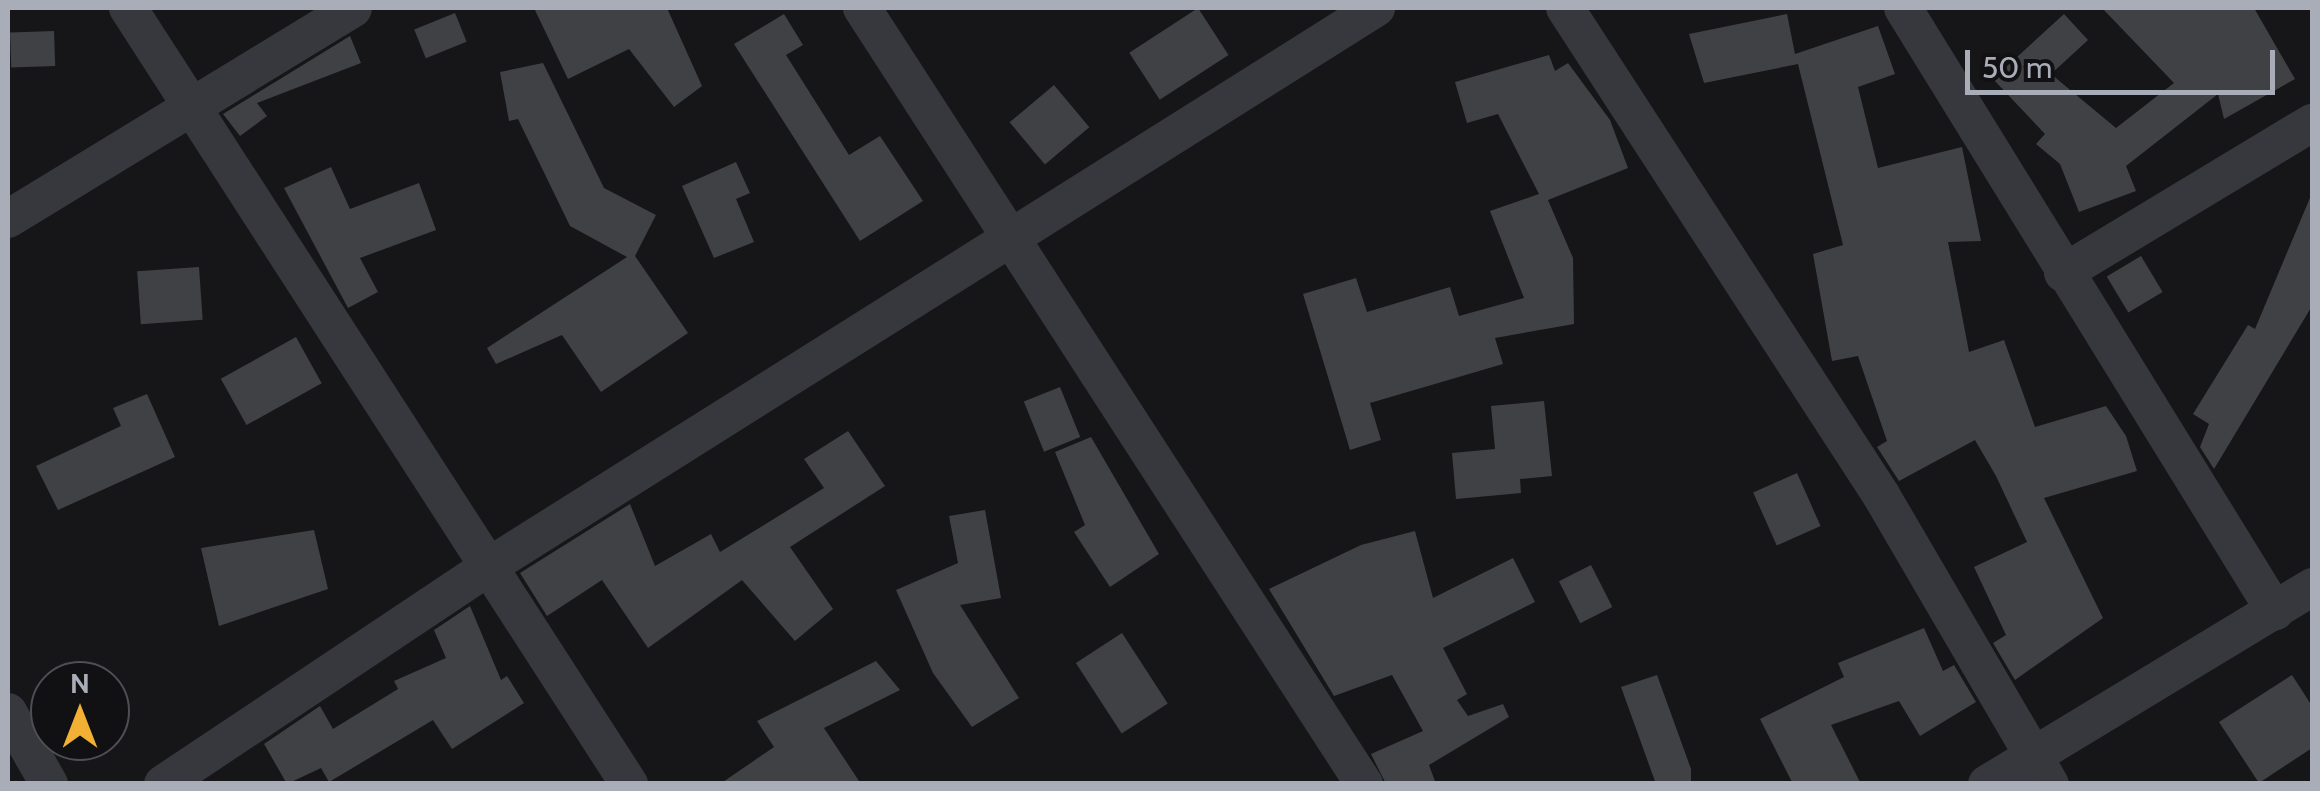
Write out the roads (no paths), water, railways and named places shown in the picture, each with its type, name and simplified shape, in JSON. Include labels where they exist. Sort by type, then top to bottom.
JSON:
[{"type":"street","points":[[128,8],[629,784]]},
{"type":"street","points":[[8,219],[353,8]]},
{"type":"street","points":[[862,8],[1364,784]]},
{"type":"street","points":[[163,784],[491,565],[1376,8]]},
{"type":"street","points":[[1564,8],[1881,495],[2042,769]]},
{"type":"street","points":[[1903,8],[2275,611]]},
{"type":"street","points":[[2063,273],[2312,124]]},
{"type":"street","points":[[1987,784],[2042,769],[2312,587]]},
{"type":"street","points":[[8,712],[48,784]]}]
